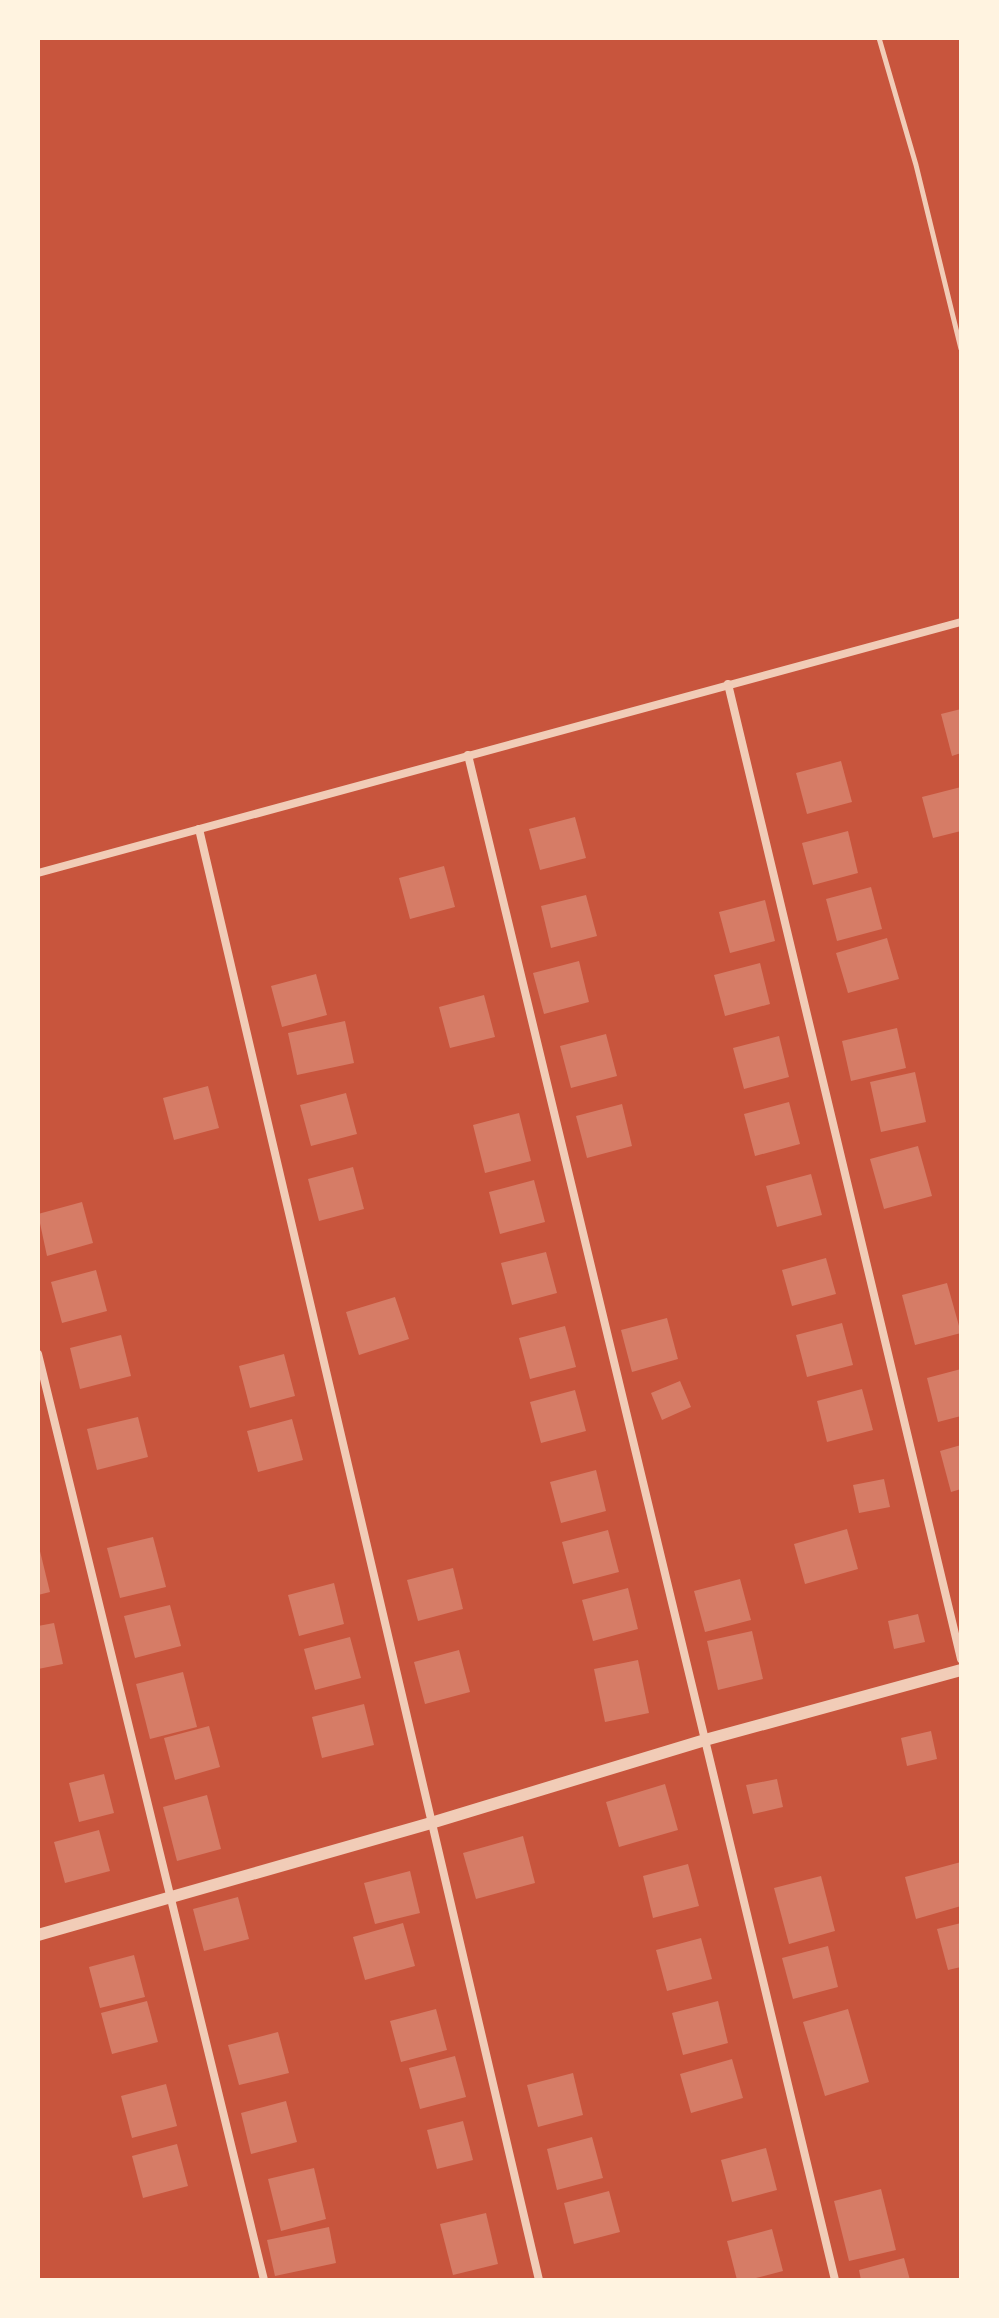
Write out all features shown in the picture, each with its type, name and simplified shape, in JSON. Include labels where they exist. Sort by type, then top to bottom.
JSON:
[{"type":"street","points":[[38,873],[961,622]]},
{"type":"street","points":[[728,684],[961,1659]]},
{"type":"street","points":[[468,755],[835,2280]]},
{"type":"street","points":[[199,829],[539,2280]]},
{"type":"street","points":[[38,1354],[264,2280]]},
{"type":"street","points":[[38,1935],[431,1823],[705,1740],[961,1670]]},
{"type":"lane","points":[[879,38],[916,165],[961,349]]},
{"type":"building","points":[[961,709],[961,753],[952,756],[941,714]]},
{"type":"building","points":[[841,761],[852,802],[807,814],[796,773]]},
{"type":"building","points":[[961,787],[961,831],[933,838],[922,797]]},
{"type":"building","points":[[575,817],[586,858],[540,870],[529,829]]},
{"type":"building","points":[[848,831],[858,873],[813,885],[802,843]]},
{"type":"building","points":[[444,866],[455,907],[410,919],[399,878]]},
{"type":"building","points":[[871,887],[882,929],[837,941],[826,899]]},
{"type":"building","points":[[586,895],[597,936],[551,948],[541,906]]},
{"type":"building","points":[[765,900],[775,941],[730,953],[719,912]]},
{"type":"building","points":[[887,938],[899,979],[848,993],[836,953]]},
{"type":"building","points":[[579,961],[589,1002],[544,1014],[533,973]]},
{"type":"building","points":[[760,963],[770,1004],[725,1016],[714,975]]},
{"type":"building","points":[[316,974],[327,1015],[282,1027],[271,986]]},
{"type":"building","points":[[484,995],[495,1037],[450,1048],[439,1007]]},
{"type":"building","points":[[345,1021],[354,1063],[297,1075],[288,1033]]},
{"type":"building","points":[[897,1028],[906,1068],[851,1081],[842,1041]]},
{"type":"building","points":[[606,1034],[617,1076],[571,1088],[560,1046]]},
{"type":"building","points":[[779,1036],[789,1077],[744,1089],[733,1048]]},
{"type":"building","points":[[915,1072],[926,1122],[881,1132],[870,1082]]},
{"type":"building","points":[[208,1086],[219,1128],[174,1140],[163,1098]]},
{"type":"building","points":[[346,1093],[357,1134],[311,1146],[300,1105]]},
{"type":"building","points":[[789,1102],[800,1144],[755,1156],[744,1114]]},
{"type":"building","points":[[622,1104],[632,1146],[587,1158],[576,1116]]},
{"type":"building","points":[[519,1113],[531,1161],[485,1173],[473,1125]]},
{"type":"building","points":[[918,1146],[932,1196],[884,1209],[870,1159]]},
{"type":"building","points":[[353,1167],[364,1209],[319,1221],[308,1179]]},
{"type":"building","points":[[811,1174],[822,1215],[777,1227],[766,1186]]},
{"type":"building","points":[[534,1180],[545,1222],[500,1234],[489,1192]]},
{"type":"building","points":[[82,1202],[93,1243],[47,1256],[38,1214]]},
{"type":"building","points":[[546,1252],[557,1293],[512,1305],[501,1263]]},
{"type":"building","points":[[826,1258],[836,1294],[792,1306],[782,1270]]},
{"type":"building","points":[[96,1270],[107,1311],[62,1323],[51,1282]]},
{"type":"building","points":[[947,1283],[961,1333],[915,1345],[902,1295]]},
{"type":"building","points":[[395,1297],[409,1339],[359,1355],[346,1312]]},
{"type":"building","points":[[667,1318],[678,1359],[632,1372],[621,1330]]},
{"type":"building","points":[[842,1323],[853,1365],[807,1377],[796,1335]]},
{"type":"building","points":[[565,1326],[576,1367],[530,1379],[519,1338]]},
{"type":"building","points":[[121,1335],[131,1376],[80,1389],[70,1348]]},
{"type":"building","points":[[284,1354],[295,1396],[250,1408],[239,1366]]},
{"type":"building","points":[[961,1369],[961,1416],[938,1422],[927,1378]]},
{"type":"building","points":[[680,1381],[691,1407],[662,1420],[651,1393]]},
{"type":"building","points":[[862,1389],[873,1430],[827,1442],[817,1401]]},
{"type":"building","points":[[575,1390],[586,1431],[541,1443],[530,1402]]},
{"type":"building","points":[[138,1417],[148,1457],[97,1470],[87,1429]]},
{"type":"building","points":[[292,1419],[303,1460],[258,1472],[247,1431]]},
{"type":"building","points":[[961,1445],[961,1489],[951,1492],[940,1451]]},
{"type":"building","points":[[596,1470],[606,1511],[561,1523],[550,1482]]},
{"type":"building","points":[[884,1479],[890,1507],[859,1513],[853,1485]]},
{"type":"building","points":[[847,1529],[858,1569],[805,1584],[794,1544]]},
{"type":"building","points":[[608,1530],[619,1572],[573,1584],[562,1542]]},
{"type":"building","points":[[153,1537],[166,1587],[120,1598],[107,1548]]},
{"type":"building","points":[[38,1543],[50,1592],[38,1595]]},
{"type":"building","points":[[453,1568],[463,1609],[418,1621],[407,1580]]},
{"type":"building","points":[[740,1579],[751,1620],[705,1632],[694,1591]]},
{"type":"building","points":[[334,1583],[344,1624],[299,1636],[288,1595]]},
{"type":"building","points":[[628,1588],[638,1629],[593,1641],[582,1600]]},
{"type":"building","points":[[170,1605],[181,1646],[135,1658],[124,1616]]},
{"type":"building","points":[[918,1614],[925,1642],[894,1649],[888,1621]]},
{"type":"building","points":[[54,1623],[63,1664],[38,1669],[38,1626]]},
{"type":"building","points":[[752,1631],[763,1679],[718,1690],[707,1641]]},
{"type":"building","points":[[350,1637],[361,1678],[315,1690],[304,1649]]},
{"type":"building","points":[[459,1650],[470,1692],[425,1704],[414,1662]]},
{"type":"building","points":[[638,1660],[649,1713],[605,1722],[594,1669]]},
{"type":"building","points":[[183,1672],[197,1727],[150,1739],[136,1684]]},
{"type":"building","points":[[364,1704],[374,1745],[322,1758],[312,1717]]},
{"type":"building","points":[[209,1726],[220,1767],[175,1780],[164,1738]]},
{"type":"building","points":[[931,1731],[937,1759],[907,1766],[901,1738]]},
{"type":"building","points":[[104,1774],[114,1813],[79,1822],[69,1783]]},
{"type":"building","points":[[777,1779],[783,1807],[753,1814],[746,1785]]},
{"type":"building","points":[[665,1784],[678,1830],[619,1847],[606,1802]]},
{"type":"building","points":[[207,1795],[221,1849],[177,1861],[163,1807]]},
{"type":"building","points":[[99,1830],[110,1871],[65,1883],[54,1842]]},
{"type":"building","points":[[523,1836],[535,1883],[476,1899],[463,1853]]},
{"type":"building","points":[[961,1862],[961,1906],[916,1919],[905,1877]]},
{"type":"building","points":[[688,1864],[699,1906],[653,1918],[643,1876]]},
{"type":"building","points":[[410,1871],[420,1913],[375,1924],[364,1883]]},
{"type":"building","points":[[821,1876],[835,1931],[789,1944],[774,1888]]},
{"type":"building","points":[[238,1897],[249,1939],[204,1951],[193,1909]]},
{"type":"building","points":[[403,1923],[415,1966],[365,1980],[353,1937]]},
{"type":"building","points":[[961,1923],[961,1967],[948,1970],[937,1929]]},
{"type":"building","points":[[701,1938],[712,1979],[667,1991],[656,1950]]},
{"type":"building","points":[[828,1946],[838,1987],[793,1999],[782,1958]]},
{"type":"building","points":[[134,1955],[145,1997],[100,2008],[89,1967]]},
{"type":"building","points":[[147,2001],[158,2042],[112,2054],[101,2013]]},
{"type":"building","points":[[718,2001],[728,2043],[683,2055],[672,2013]]},
{"type":"building","points":[[436,2009],[447,2050],[401,2062],[390,2021]]},
{"type":"building","points":[[848,2009],[869,2082],[825,2096],[803,2022]]},
{"type":"building","points":[[278,2032],[289,2073],[239,2085],[228,2045]]},
{"type":"building","points":[[455,2056],[466,2097],[420,2109],[409,2068]]},
{"type":"building","points":[[732,2059],[743,2098],[691,2113],[680,2074]]},
{"type":"building","points":[[573,2073],[583,2115],[538,2127],[527,2085]]},
{"type":"building","points":[[166,2084],[177,2126],[132,2138],[121,2096]]},
{"type":"building","points":[[286,2101],[297,2142],[251,2154],[241,2113]]},
{"type":"building","points":[[463,2121],[473,2160],[437,2169],[427,2130]]},
{"type":"building","points":[[592,2137],[603,2178],[557,2190],[547,2149]]},
{"type":"building","points":[[177,2144],[188,2186],[143,2198],[132,2156]]},
{"type":"building","points":[[766,2148],[777,2190],[732,2202],[721,2160]]},
{"type":"building","points":[[314,2168],[326,2219],[281,2231],[268,2179]]},
{"type":"building","points":[[881,2189],[896,2250],[849,2261],[834,2201]]},
{"type":"building","points":[[609,2191],[620,2232],[574,2244],[564,2203]]},
{"type":"building","points":[[486,2213],[498,2264],[453,2275],[440,2224]]},
{"type":"building","points":[[329,2227],[336,2263],[275,2276],[267,2240]]},
{"type":"building","points":[[772,2229],[783,2271],[737,2280],[727,2241]]},
{"type":"building","points":[[904,2258],[910,2280],[861,2280],[859,2270]]}]
